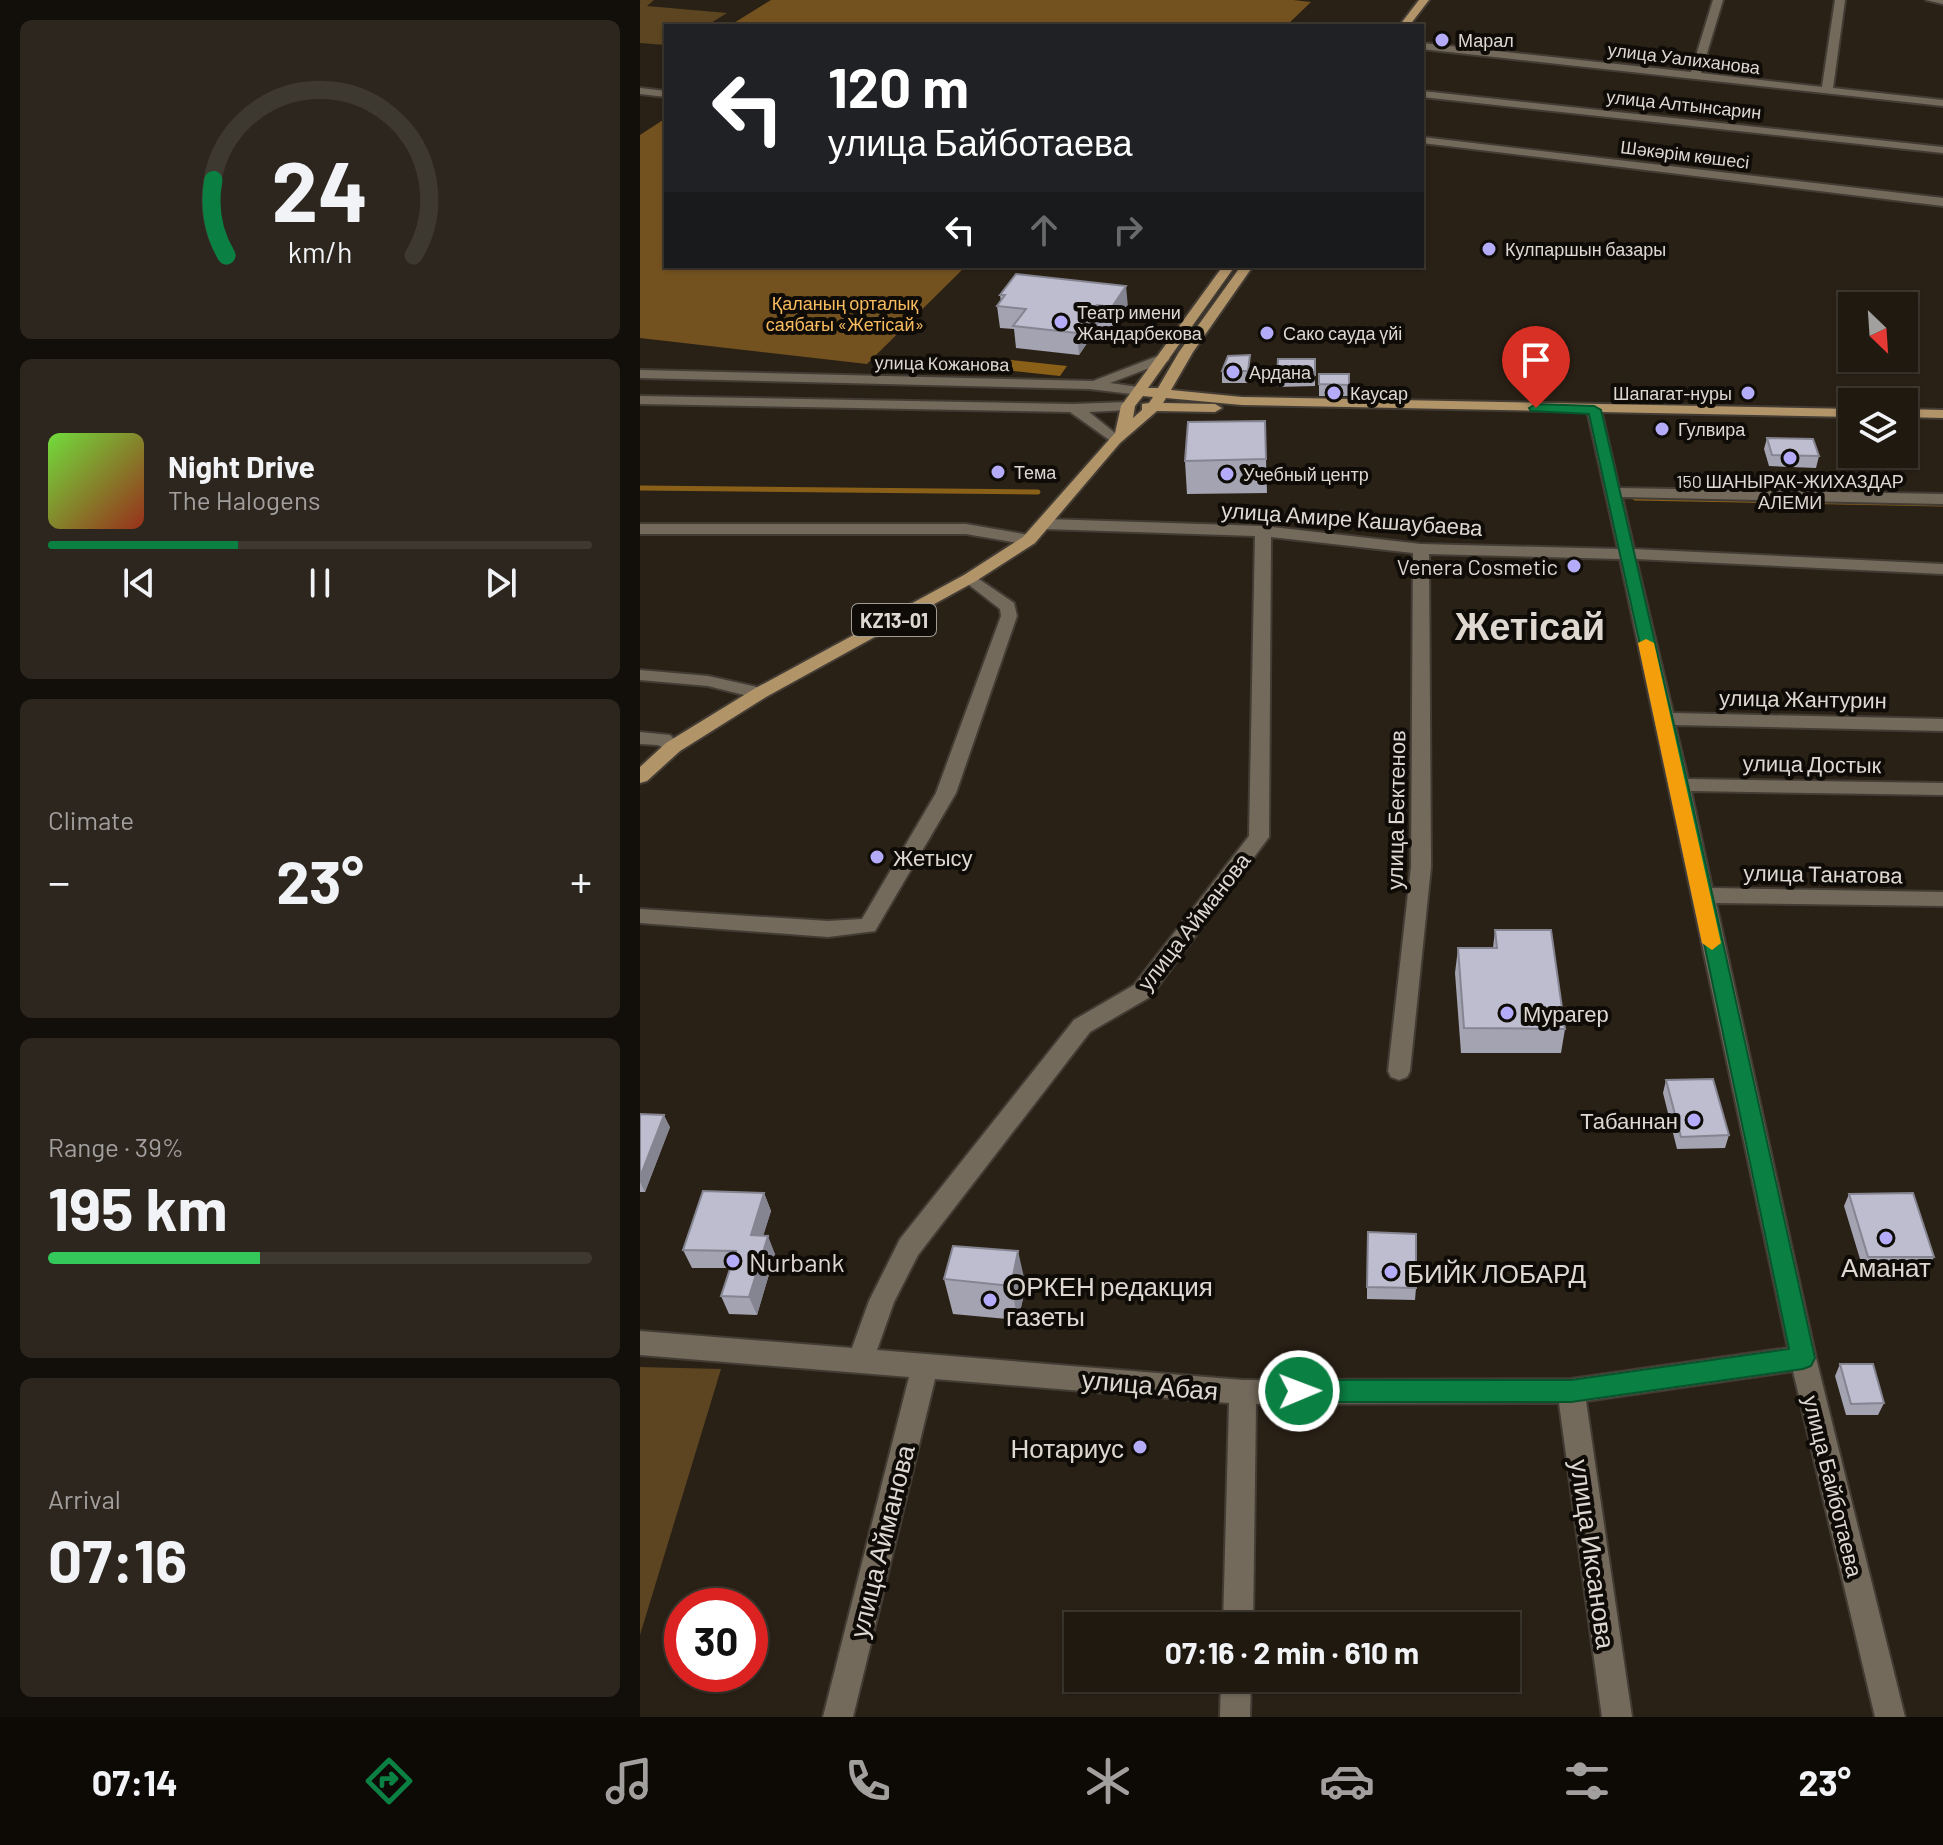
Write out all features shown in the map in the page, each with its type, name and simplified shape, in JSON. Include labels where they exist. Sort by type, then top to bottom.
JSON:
[{"type":"main road","points":[[1406,24],[1424,0]]},
{"type":"main road","name":"KZ13-01","points":[[1118,437],[1128,406],[1228,268]]},
{"type":"main road","name":"KZ13-01","points":[[640,777],[673,747],[760,693],[970,578],[1029,540],[1118,437],[1154,407],[1176,368],[1246,268]]},
{"type":"main road","points":[[1176,368],[1189,383],[1223,397]]},
{"type":"main road","name":"улица Кожанова","points":[[1140,391],[1242,401],[1838,413]]},
{"type":"main road","name":"улица Кожанова","points":[[1128,406],[1208,409],[1242,401]]},
{"type":"main road","points":[[1118,437],[1208,409]]},
{"type":"main road","points":[[1918,413],[1943,414]]},
{"type":"street","points":[[1696,74],[1718,0]]},
{"type":"street","points":[[1827,91],[1840,0]]},
{"type":"street","points":[[1931,0],[1943,1]]},
{"type":"street","name":"улица Уалиханова","points":[[1424,46],[1943,103]]},
{"type":"street","points":[[640,91],[664,94]]},
{"type":"street","name":"улица Алтынсарин","points":[[1424,94],[1943,150]]},
{"type":"street","name":"Шәкәрім көшесі","points":[[1424,140],[1943,202]]},
{"type":"street","points":[[1089,385],[1163,358]]},
{"type":"street","name":"улица Кожанова","points":[[640,374],[1089,385],[1140,391]]},
{"type":"street","points":[[696,400],[708,376]]},
{"type":"street","name":"улица Кожанова","points":[[640,400],[1073,408],[1128,406]]},
{"type":"street","points":[[1073,408],[1118,437]]},
{"type":"street","name":"улица Байботаева","points":[[1594,410],[1662,719],[1680,785],[1701,895],[1803,1358],[1890,1717]]},
{"type":"street","points":[[1613,492],[1943,499]]},
{"type":"street","name":"улица Амире Кашаубаева","points":[[1045,524],[1263,531],[1421,549],[1627,554],[1943,569]]},
{"type":"street","points":[[640,529],[966,529],[1029,540]]},
{"type":"street","name":"улица Айманова","points":[[861,1359],[882,1301],[909,1247],[1082,1026],[1142,991],[1259,837],[1263,531]]},
{"type":"street","name":"улица Бектенов","points":[[1399,1071],[1421,867],[1421,549]]},
{"type":"street","points":[[640,916],[828,929],[868,926],[946,793],[1009,616],[1008,607],[970,578]]},
{"type":"street","points":[[640,675],[708,681],[760,693]]},
{"type":"street","name":"улица Жантурин","points":[[1662,719],[1943,725]]},
{"type":"street","points":[[640,738],[663,739],[673,747]]},
{"type":"street","name":"улица Достык","points":[[1680,785],[1943,789]]},
{"type":"street","name":"улица Танатова","points":[[1701,895],[1943,899]]},
{"type":"street","name":"улица Абая","points":[[640,1343],[1243,1392],[1571,1391],[1803,1358]]},
{"type":"street","name":"улица Айманова","points":[[838,1717],[925,1365]]},
{"type":"street","name":"улица Иксанова","points":[[1571,1391],[1617,1717]]},
{"type":"street","points":[[1238,1612],[1243,1392]]},
{"type":"street","points":[[1235,1717],[1236,1692]]},
{"type":"shaded area","points":[[640,0],[654,0],[647,6],[727,13],[709,24],[664,24],[664,45],[640,43]]},
{"type":"shaded area","points":[[1002,359],[1067,366],[1060,376],[996,369]]},
{"type":"shaded area","points":[[640,1367],[721,1369],[640,1635]]},
{"type":"green space","points":[[771,0],[1311,2],[1288,24],[732,24]]},
{"type":"green space","name":"Қаланың орталық саябағы «Жетісай»","points":[[664,119],[664,268],[964,268],[867,364],[640,338],[640,135]]},
{"type":"building","points":[[1016,274],[1126,286],[1112,307],[1097,305],[1077,333],[1013,326],[1026,309],[997,306],[1005,295],[1000,295]]},
{"type":"building","points":[[1250,355],[1248,371],[1222,371],[1228,356]]},
{"type":"building","points":[[1278,359],[1315,359],[1315,375],[1277,375]]},
{"type":"building","points":[[1319,374],[1349,374],[1349,385],[1319,384]]},
{"type":"building","points":[[1265,421],[1266,459],[1185,461],[1188,422]]},
{"type":"building","points":[[1767,438],[1813,439],[1819,456],[1772,455]]},
{"type":"building","name":"Мурагер","points":[[1495,930],[1551,930],[1565,1029],[1464,1028],[1458,948],[1497,948]]},
{"type":"building","name":"Табаннан","points":[[1713,1079],[1729,1135],[1681,1137],[1666,1080]]},
{"type":"building","points":[[640,1114],[664,1115],[640,1177]]},
{"type":"building","points":[[703,1191],[764,1193],[751,1235],[768,1236],[749,1297],[721,1296],[736,1251],[683,1250]]},
{"type":"building","name":"Аманат","points":[[1913,1193],[1934,1257],[1868,1257],[1849,1194]]},
{"type":"building","name":"БИЙК ЛОБАРД","points":[[1368,1232],[1416,1234],[1416,1288],[1367,1287]]},
{"type":"building","points":[[953,1246],[1018,1251],[1011,1286],[944,1279]]},
{"type":"building","points":[[1840,1364],[1873,1364],[1884,1403],[1851,1404]]},
{"type":"waterway","points":[[640,488],[1038,492]]},
{"type":"waterway","points":[[1635,498],[1943,504]]},
{"type":"slow traffic","points":[[1646,643],[1680,785],[1712,943]]},
{"type":"place","name":"Марал","points":[[1442,40]]},
{"type":"place","name":"Кулпаршын базары","points":[[1489,249]]},
{"type":"place","name":"Театр имени Жандарбекова","points":[[1061,322]]},
{"type":"place","name":"Сако сауда үйі","points":[[1267,333]]},
{"type":"place","name":"Ардана","points":[[1233,372]]},
{"type":"place","name":"Каусар","points":[[1334,393]]},
{"type":"place","name":"Шапагат-нуры","points":[[1748,393]]},
{"type":"place","name":"Гулвира","points":[[1662,429]]},
{"type":"place","name":"150 ШАНЫРАК-ЖИХАЗДАР АЛЕМИ","points":[[1790,458]]},
{"type":"place","name":"Тема","points":[[998,472]]},
{"type":"place","name":"Учебный центр","points":[[1227,474]]},
{"type":"place","name":"Venera Cosmetic","points":[[1574,566]]},
{"type":"place","name":"Жетысу","points":[[877,857]]},
{"type":"place","name":"Мурагер","points":[[1507,1013]]},
{"type":"place","name":"Табаннан","points":[[1694,1120]]},
{"type":"place","name":"Аманат","points":[[1886,1238]]},
{"type":"place","name":"Nurbank","points":[[733,1261]]},
{"type":"place","name":"БИЙК ЛОБАРД","points":[[1391,1272]]},
{"type":"place","name":"ОРКЕН редакция газеты","points":[[990,1300]]},
{"type":"place","name":"Нотариус","points":[[1140,1447]]},
{"type":"district","name":"Жетісай","points":[[1530,625]]},
{"type":"route","points":[[1299,1391],[1571,1391],[1803,1358],[1701,895],[1680,785],[1662,719],[1594,410],[1536,408]]}]
